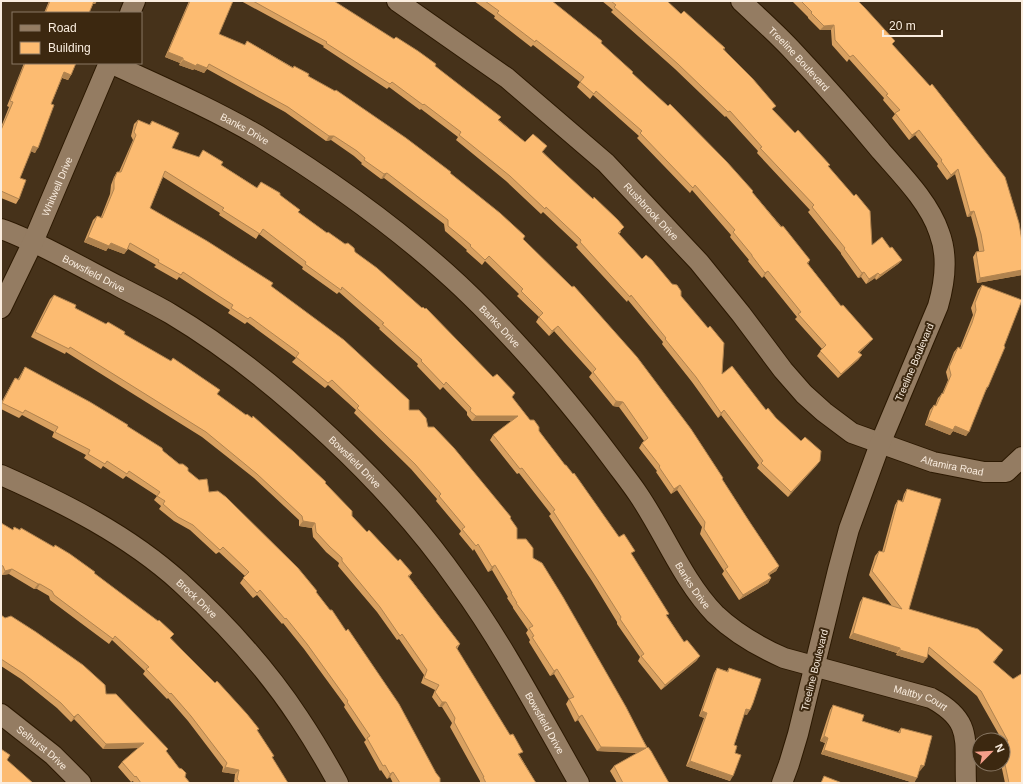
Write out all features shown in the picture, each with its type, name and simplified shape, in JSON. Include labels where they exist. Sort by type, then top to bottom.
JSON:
[{"type":"street","points":[[130,12],[135,1]]},
{"type":"street","name":"Rushbrook Drive","points":[[397,1],[507,78],[606,163],[699,262],[741,314],[783,370],[804,394],[824,412],[852,433],[880,444]]},
{"type":"street","name":"Treeline Boulevard","points":[[741,1],[790,48],[908,181],[928,210],[939,232],[944,252],[943,288],[938,306],[880,444],[849,529],[798,734],[790,764],[782,783]]},
{"type":"street","name":"Whitwell Drive","points":[[1,308],[33,242],[110,64]]},
{"type":"street","name":"Banks Drive","points":[[112,64],[176,93],[257,136],[336,186],[412,243],[447,273],[490,316],[550,381],[598,440],[638,494],[688,578],[701,598],[715,614],[731,628],[764,649],[784,658],[815,667]]},
{"type":"street","name":"Bowsfield Drive","points":[[1,229],[33,242],[170,313],[202,334],[258,374],[290,400],[360,465],[426,539],[489,627],[579,783]]},
{"type":"street","name":"Altamira Road","points":[[880,444],[933,462],[984,472],[1006,472],[1022,457]]},
{"type":"street","name":"Brock Drive","points":[[1,475],[58,501],[91,519],[143,553],[179,582],[225,626],[272,680],[299,717],[338,783]]},
{"type":"street","name":"Maltby Court","points":[[815,667],[931,698],[945,705],[960,723],[965,735],[966,783]]},
{"type":"street","name":"Selhurst Drive","points":[[1,714],[53,755],[81,783]]},
{"type":"building","points":[[50,1],[94,1],[89,12],[45,12]]},
{"type":"building","points":[[190,1],[233,1],[219,34],[245,45],[247,41],[293,68],[294,66],[309,74],[308,76],[335,91],[336,90],[406,138],[451,172],[450,173],[500,213],[525,236],[523,239],[572,287],[574,286],[637,357],[691,429],[779,566],[768,574],[771,578],[743,595],[725,569],[728,567],[704,529],[705,522],[680,485],[674,489],[659,467],[660,466],[642,443],[648,438],[623,402],[616,401],[593,372],[596,369],[558,326],[552,331],[539,317],[543,313],[521,291],[523,289],[489,256],[485,260],[470,246],[471,245],[448,226],[448,220],[387,173],[384,174],[364,160],[365,158],[357,151],[334,136],[329,136],[288,107],[209,64],[207,68],[197,64],[196,66],[183,60],[183,58],[168,52]]},
{"type":"building","points":[[253,1],[334,1],[394,39],[396,37],[436,64],[435,66],[501,117],[498,120],[525,142],[533,134],[547,146],[542,152],[618,220],[624,227],[618,233],[642,259],[646,255],[672,284],[677,285],[681,291],[681,296],[708,328],[710,326],[724,343],[722,374],[732,366],[766,410],[768,408],[776,418],[801,441],[805,437],[821,451],[820,461],[791,492],[761,463],[763,461],[724,410],[721,413],[696,377],[631,295],[630,297],[580,242],[581,240],[546,207],[545,209],[510,176],[459,135],[461,132],[424,104],[423,105],[392,82],[390,84],[326,43],[327,42]]},
{"type":"building","points":[[485,1],[552,1],[602,41],[601,43],[668,106],[670,104],[727,162],[753,191],[752,192],[781,227],[783,226],[810,260],[807,263],[841,306],[843,305],[873,339],[858,352],[862,355],[841,374],[820,351],[826,345],[798,314],[801,312],[768,271],[765,273],[733,232],[735,230],[695,185],[693,188],[640,133],[642,131],[596,91],[594,94],[580,82],[584,77],[536,40],[535,42],[497,13],[499,11]]},
{"type":"building","points":[[611,1],[667,1],[681,14],[684,11],[725,48],[723,49],[753,79],[776,106],[772,109],[795,133],[798,130],[830,165],[828,166],[854,196],[856,194],[870,211],[872,245],[882,237],[902,260],[880,275],[878,273],[869,279],[864,272],[862,273],[844,249],[845,248],[812,207],[814,205],[760,148],[762,147],[730,111],[728,112],[678,64],[614,7],[616,5]]},
{"type":"building","points":[[801,1],[858,1],[895,41],[892,44],[930,86],[932,84],[1005,177],[1019,223],[1022,241],[1022,270],[980,278],[976,252],[984,251],[981,234],[974,211],[970,212],[958,169],[951,175],[941,161],[942,160],[919,130],[912,135],[895,113],[900,110],[886,95],[888,94],[853,55],[850,57],[835,40],[834,25],[824,26]]},
{"type":"building","points":[[25,64],[76,64],[71,75],[64,72],[51,104],[54,105],[38,148],[33,146],[20,178],[26,180],[19,199],[1,191],[1,130],[13,102],[10,101]]},
{"type":"building","points":[[138,120],[150,125],[152,121],[179,133],[172,148],[199,157],[203,150],[223,162],[221,165],[257,188],[261,182],[280,193],[280,195],[300,210],[298,212],[327,233],[328,232],[345,244],[348,243],[354,248],[355,252],[377,268],[422,308],[426,308],[493,377],[497,374],[515,393],[512,397],[530,420],[534,420],[539,427],[539,431],[565,465],[573,474],[574,473],[619,537],[624,534],[635,551],[631,553],[669,614],[666,615],[684,642],[687,640],[700,656],[665,685],[641,656],[644,654],[620,619],[621,617],[553,511],[555,510],[522,468],[520,469],[493,435],[518,416],[476,416],[470,411],[471,408],[446,382],[444,385],[421,361],[422,360],[382,324],[384,323],[342,287],[341,290],[305,264],[306,262],[263,229],[260,234],[222,210],[224,208],[165,171],[150,208],[207,241],[273,283],[271,286],[344,340],[409,400],[409,410],[419,410],[426,418],[428,427],[434,427],[454,448],[511,517],[510,518],[517,528],[517,539],[526,539],[533,548],[533,558],[542,563],[563,597],[626,707],[647,748],[648,747],[651,751],[669,783],[623,783],[614,766],[646,748],[601,747],[582,715],[579,717],[569,699],[574,697],[557,669],[554,671],[532,637],[534,636],[529,628],[533,626],[516,603],[512,593],[495,565],[492,567],[478,544],[476,546],[462,529],[465,527],[439,496],[441,494],[415,464],[357,408],[359,406],[332,380],[328,383],[296,357],[299,353],[250,317],[248,319],[231,308],[233,305],[183,272],[181,275],[158,262],[159,260],[130,243],[127,250],[111,243],[109,246],[88,237],[97,216],[102,218],[114,189],[114,180],[117,172],[121,172],[136,135],[134,132]]},
{"type":"building","points":[[982,285],[1022,300],[1004,346],[1005,347],[969,432],[955,426],[953,430],[928,420],[934,405],[936,406],[942,393],[943,394],[951,375],[949,367],[958,347],[961,349],[972,323],[976,310],[975,303]]},
{"type":"building","points":[[54,295],[76,305],[75,308],[106,324],[108,322],[125,332],[124,334],[171,361],[173,358],[220,390],[217,394],[246,415],[247,414],[252,418],[253,416],[326,482],[325,483],[352,511],[352,516],[367,532],[369,530],[398,561],[400,559],[412,573],[408,576],[460,644],[456,647],[510,735],[513,734],[523,752],[518,754],[536,783],[486,783],[454,722],[455,718],[446,702],[442,702],[435,692],[439,685],[424,678],[427,670],[402,634],[400,636],[380,607],[342,561],[342,558],[316,532],[315,523],[303,521],[302,516],[257,474],[206,432],[70,347],[69,349],[35,332]]},
{"type":"building","points":[[25,367],[90,402],[128,425],[127,426],[162,448],[163,451],[179,464],[183,464],[188,468],[188,471],[199,480],[207,479],[209,492],[218,491],[226,497],[298,568],[330,610],[332,610],[346,631],[348,629],[399,704],[440,778],[440,783],[400,783],[393,772],[390,774],[385,765],[383,766],[367,738],[370,736],[347,702],[348,701],[307,644],[286,618],[285,619],[260,590],[257,593],[243,578],[249,572],[223,547],[220,550],[193,525],[178,517],[163,504],[165,501],[157,496],[160,492],[129,471],[127,474],[107,461],[105,464],[88,454],[90,450],[55,432],[58,427],[25,410],[23,413],[2,403],[15,378],[19,380]]},
{"type":"building","points":[[907,489],[941,499],[909,609],[978,629],[1003,650],[993,662],[1013,679],[1021,674],[1022,783],[1009,783],[1007,772],[1011,772],[1011,732],[1003,732],[981,691],[929,647],[927,658],[853,633],[863,597],[902,609],[872,571],[879,551],[884,552],[898,500],[903,502]]},
{"type":"building","points":[[1,523],[13,530],[14,527],[20,530],[21,528],[54,547],[55,545],[70,554],[158,621],[159,620],[174,634],[170,638],[215,683],[217,681],[259,729],[257,730],[274,756],[272,757],[288,783],[240,783],[237,779],[239,770],[225,767],[227,763],[191,716],[171,693],[170,694],[146,669],[149,667],[115,636],[113,639],[54,595],[52,591],[12,569],[5,571],[1,565]]},
{"type":"building","points":[[1,615],[5,618],[11,616],[36,632],[83,665],[105,685],[106,694],[116,694],[168,749],[166,751],[179,768],[186,773],[185,777],[190,783],[141,783],[122,762],[144,743],[106,744],[78,714],[74,717],[61,703],[24,674],[1,659]]},
{"type":"building","points":[[717,668],[728,672],[729,668],[761,679],[750,710],[746,709],[734,745],[737,746],[735,753],[741,755],[733,776],[690,761],[707,713],[702,711]]},
{"type":"building","points":[[833,705],[864,715],[862,721],[900,733],[901,728],[932,736],[924,766],[921,765],[917,778],[824,750],[828,738],[824,736]]},
{"type":"building","points":[[1,749],[10,755],[7,760],[33,783],[1,783]]},
{"type":"building","points":[[824,776],[842,783],[821,783]]}]
